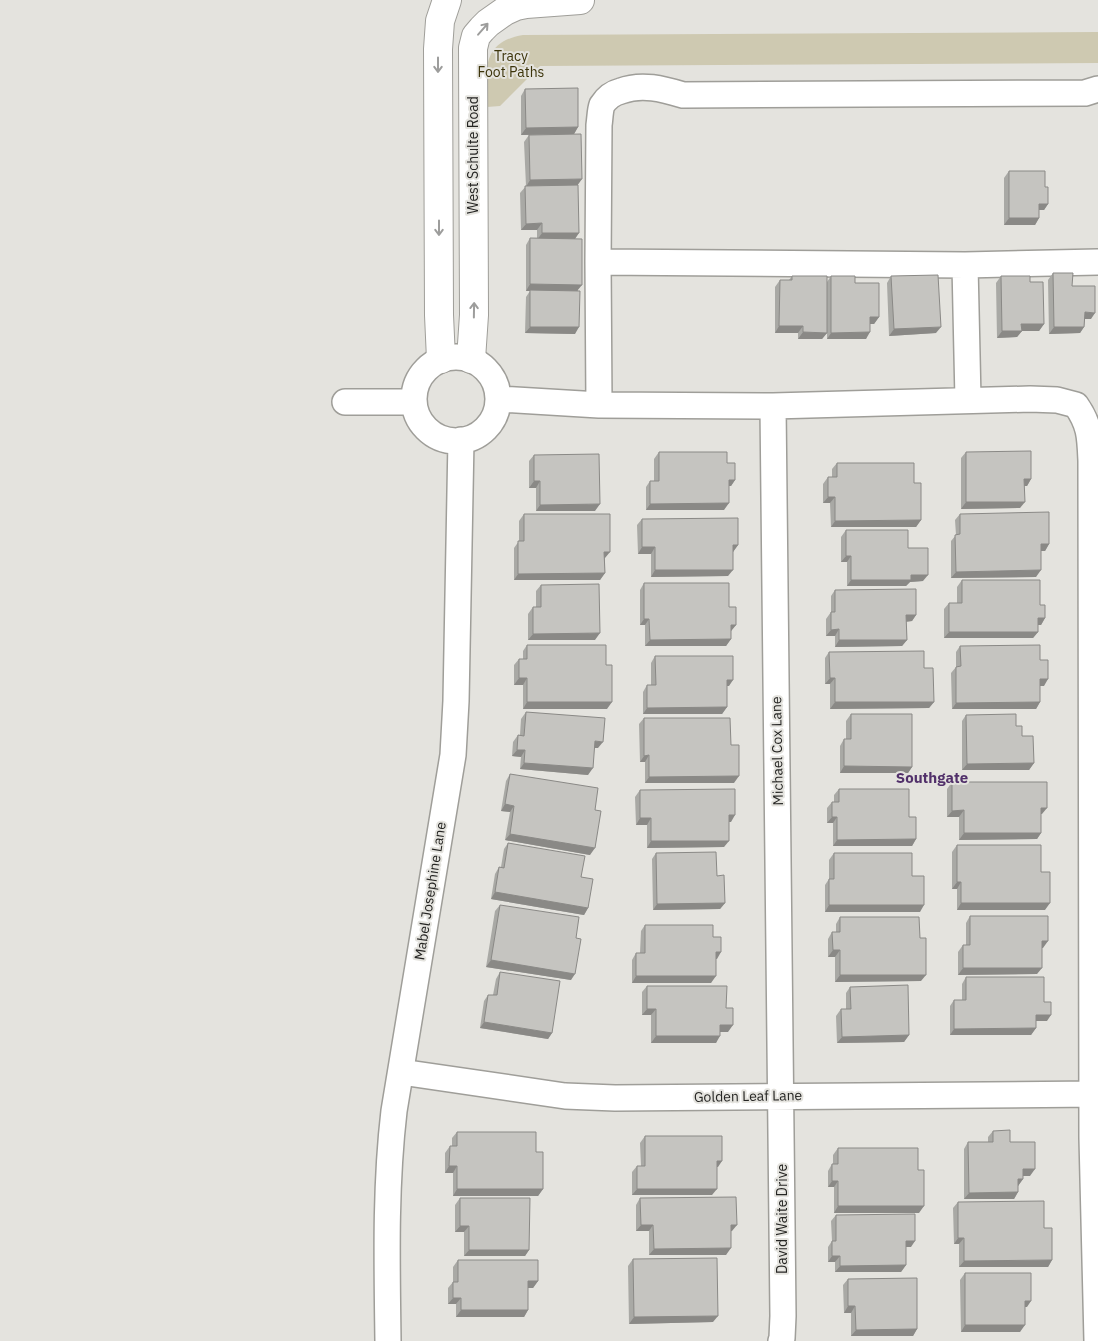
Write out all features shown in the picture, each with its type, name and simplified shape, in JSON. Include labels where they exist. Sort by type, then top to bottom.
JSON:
[{"type":"main road","points":[[441,360],[439,315],[438,49],[440,22],[446,0]]},
{"type":"main road","name":"West Schulte Road","points":[[471,359],[474,315],[472,55],[476,36],[488,23],[516,6],[580,0]]},
{"type":"street","points":[[599,405],[599,124],[602,106],[611,94],[630,87],[647,86],[684,95],[1085,93],[1098,89]]},
{"type":"street","points":[[598,262],[965,265],[1098,262]]},
{"type":"street","points":[[965,265],[968,400]]},
{"type":"street","points":[[450,357],[471,359],[482,365],[491,375],[497,386],[499,399],[496,411],[491,422],[483,431],[473,437],[461,440],[448,440],[435,435],[424,427],[414,402],[415,389],[420,377],[429,367],[441,360],[450,357]]},
{"type":"street","points":[[499,399],[599,405],[773,406],[1030,399],[1057,400],[1076,405],[1084,416],[1090,435],[1095,1094],[1092,1138],[1098,1341]]},
{"type":"street","points":[[345,402],[414,402]]},
{"type":"street","name":"Michael Cox Lane","points":[[773,406],[781,1096]]},
{"type":"street","name":"Mabel Josephine Lane","points":[[388,1341],[386,1242],[390,1148],[453,755],[456,701],[461,440]]},
{"type":"street","name":"Golden Leaf Lane","points":[[401,1072],[565,1096],[615,1098],[1095,1094]]},
{"type":"street","name":"David Waite Drive","points":[[781,1096],[783,1316],[781,1341]]},
{"type":"green space","name":"Tracy Foot Paths","points":[[1098,32],[1098,63],[540,66],[500,106],[487,107],[487,71],[488,61],[492,52],[499,44],[523,35]]},
{"type":"building","points":[[578,88],[578,127],[526,128],[525,89]]},
{"type":"building","points":[[581,134],[582,179],[530,180],[529,135]]},
{"type":"building","points":[[1009,171],[1045,171],[1045,187],[1048,187],[1048,204],[1039,204],[1039,218],[1009,218]]},
{"type":"building","points":[[578,185],[579,233],[542,233],[542,223],[526,224],[525,186]]},
{"type":"building","points":[[530,238],[582,239],[582,285],[530,284]]},
{"type":"building","points":[[1053,273],[1073,273],[1072,286],[1095,286],[1095,313],[1085,312],[1084,327],[1054,327]]},
{"type":"building","points":[[938,275],[941,327],[894,329],[891,276]]},
{"type":"building","points":[[792,276],[827,276],[827,333],[803,332],[803,326],[779,326],[780,280],[792,280]]},
{"type":"building","points":[[831,276],[855,276],[855,283],[879,283],[879,317],[870,317],[870,332],[831,333]]},
{"type":"building","points":[[1001,276],[1030,276],[1030,282],[1043,282],[1044,324],[1021,324],[1022,331],[1002,331]]},
{"type":"building","points":[[530,290],[580,291],[579,327],[530,327]]},
{"type":"building","points":[[1031,451],[1031,479],[1024,479],[1025,502],[966,502],[966,452]]},
{"type":"building","points":[[659,452],[727,452],[727,463],[735,463],[735,480],[729,480],[729,503],[650,504],[650,481],[659,481]]},
{"type":"building","points":[[599,454],[600,504],[540,505],[540,481],[534,481],[534,455]]},
{"type":"building","points":[[837,463],[914,463],[914,483],[921,483],[921,520],[835,521],[835,497],[828,497],[828,477],[837,477]]},
{"type":"building","points":[[1049,512],[1049,544],[1041,544],[1041,570],[956,572],[955,535],[960,534],[960,514]]},
{"type":"building","points":[[524,514],[610,514],[610,552],[604,552],[605,573],[518,574],[518,541],[524,541]]},
{"type":"building","points":[[738,518],[738,545],[733,545],[733,570],[655,570],[655,547],[642,547],[642,519]]},
{"type":"building","points":[[846,530],[908,530],[908,548],[928,548],[928,575],[911,575],[911,580],[851,580],[851,556],[846,556]]},
{"type":"building","points":[[962,580],[1040,580],[1040,605],[1045,605],[1045,618],[1038,618],[1038,632],[949,632],[949,603],[962,603]]},
{"type":"building","points":[[644,583],[729,583],[729,607],[736,607],[736,625],[731,625],[731,639],[650,640],[649,619],[644,619]]},
{"type":"building","points":[[599,584],[600,633],[533,634],[533,607],[541,607],[541,585]]},
{"type":"building","points":[[916,589],[916,615],[906,615],[907,640],[839,640],[839,629],[831,630],[831,612],[835,612],[835,590]]},
{"type":"building","points":[[527,645],[606,645],[606,665],[612,665],[612,702],[527,702],[527,678],[519,678],[519,659],[527,659]]},
{"type":"building","points":[[1040,645],[1040,660],[1048,660],[1048,679],[1040,679],[1040,702],[956,703],[956,667],[961,666],[960,646]]},
{"type":"building","points":[[924,651],[924,668],[933,668],[934,702],[835,702],[835,678],[830,678],[829,652]]},
{"type":"building","points":[[655,656],[733,656],[733,680],[727,680],[727,707],[647,708],[647,685],[656,685]]},
{"type":"building","points":[[526,712],[605,718],[603,742],[595,741],[593,768],[524,763],[525,750],[517,750],[518,735],[524,736]]},
{"type":"building","points":[[851,714],[912,714],[912,767],[844,766],[844,739],[851,739]]},
{"type":"building","points":[[1016,714],[1016,726],[1022,726],[1022,736],[1033,736],[1034,763],[967,764],[966,715]]},
{"type":"building","points":[[644,718],[730,718],[731,745],[739,745],[739,776],[649,777],[649,755],[644,756]]},
{"type":"building","points":[[510,774],[598,788],[595,810],[601,811],[595,848],[510,834],[514,806],[505,804]]},
{"type":"building","points":[[952,782],[1047,782],[1047,808],[1041,808],[1041,833],[964,833],[964,810],[952,811]]},
{"type":"building","points":[[735,789],[735,815],[729,815],[729,841],[651,841],[651,818],[640,818],[640,790]]},
{"type":"building","points":[[839,789],[909,789],[909,817],[916,817],[916,839],[837,840],[837,817],[832,817],[832,802],[839,802]]},
{"type":"building","points":[[508,843],[585,856],[581,877],[593,879],[588,908],[495,892],[499,867],[504,868]]},
{"type":"building","points":[[957,845],[1041,845],[1041,872],[1050,872],[1050,903],[961,903],[961,882],[957,882]]},
{"type":"building","points":[[716,852],[717,876],[724,875],[725,903],[657,904],[656,853]]},
{"type":"building","points":[[834,853],[912,853],[912,876],[924,876],[924,905],[829,905],[829,879],[834,879]]},
{"type":"building","points":[[500,905],[579,917],[576,938],[581,939],[575,974],[491,960]]},
{"type":"building","points":[[970,916],[1048,916],[1048,941],[1042,941],[1042,968],[963,968],[963,945],[970,945]]},
{"type":"building","points":[[840,917],[919,917],[920,938],[926,938],[926,975],[840,975],[840,950],[833,950],[832,932],[840,932]]},
{"type":"building","points":[[645,925],[713,925],[713,937],[721,937],[721,952],[716,952],[716,976],[636,976],[636,953],[645,953]]},
{"type":"building","points":[[500,972],[560,981],[552,1033],[484,1022],[488,995],[497,995]]},
{"type":"building","points":[[966,977],[1044,977],[1044,1002],[1051,1002],[1051,1015],[1036,1015],[1036,1028],[954,1029],[954,1000],[966,1000]]},
{"type":"building","points":[[908,985],[909,1035],[842,1037],[841,1009],[851,1009],[850,987]]},
{"type":"building","points":[[647,986],[727,986],[726,1008],[733,1008],[733,1025],[720,1025],[720,1036],[656,1036],[656,1009],[647,1009]]},
{"type":"building","points":[[1010,1130],[1010,1142],[1035,1142],[1035,1169],[1023,1169],[1023,1179],[1018,1179],[1018,1192],[969,1193],[968,1142],[993,1142],[993,1131]]},
{"type":"building","points":[[457,1132],[536,1132],[536,1152],[543,1152],[543,1189],[457,1189],[457,1166],[449,1166],[450,1146],[457,1146]]},
{"type":"building","points":[[645,1136],[722,1136],[722,1161],[717,1161],[717,1189],[637,1189],[637,1166],[645,1166]]},
{"type":"building","points":[[838,1148],[918,1148],[918,1170],[924,1170],[924,1206],[838,1206],[838,1181],[832,1181],[832,1164],[838,1164]]},
{"type":"building","points":[[736,1197],[737,1225],[731,1225],[731,1248],[654,1249],[653,1225],[641,1225],[640,1198]]},
{"type":"building","points":[[460,1198],[530,1198],[529,1250],[469,1250],[469,1226],[460,1226]]},
{"type":"building","points":[[1044,1201],[1044,1228],[1052,1228],[1052,1260],[964,1261],[964,1238],[958,1238],[958,1202]]},
{"type":"building","points":[[915,1214],[915,1241],[906,1241],[906,1265],[840,1266],[840,1256],[832,1256],[832,1241],[836,1241],[836,1215]]},
{"type":"building","points":[[717,1258],[718,1316],[634,1317],[633,1259]]},
{"type":"building","points":[[458,1260],[538,1260],[538,1281],[528,1281],[528,1310],[461,1310],[461,1298],[453,1298],[453,1282],[458,1282]]},
{"type":"building","points":[[965,1273],[1031,1273],[1031,1301],[1025,1301],[1025,1325],[965,1325]]},
{"type":"building","points":[[917,1278],[917,1329],[856,1330],[855,1306],[848,1306],[848,1279]]},
{"type":"district","name":"Southgate","points":[[932,777]]}]
